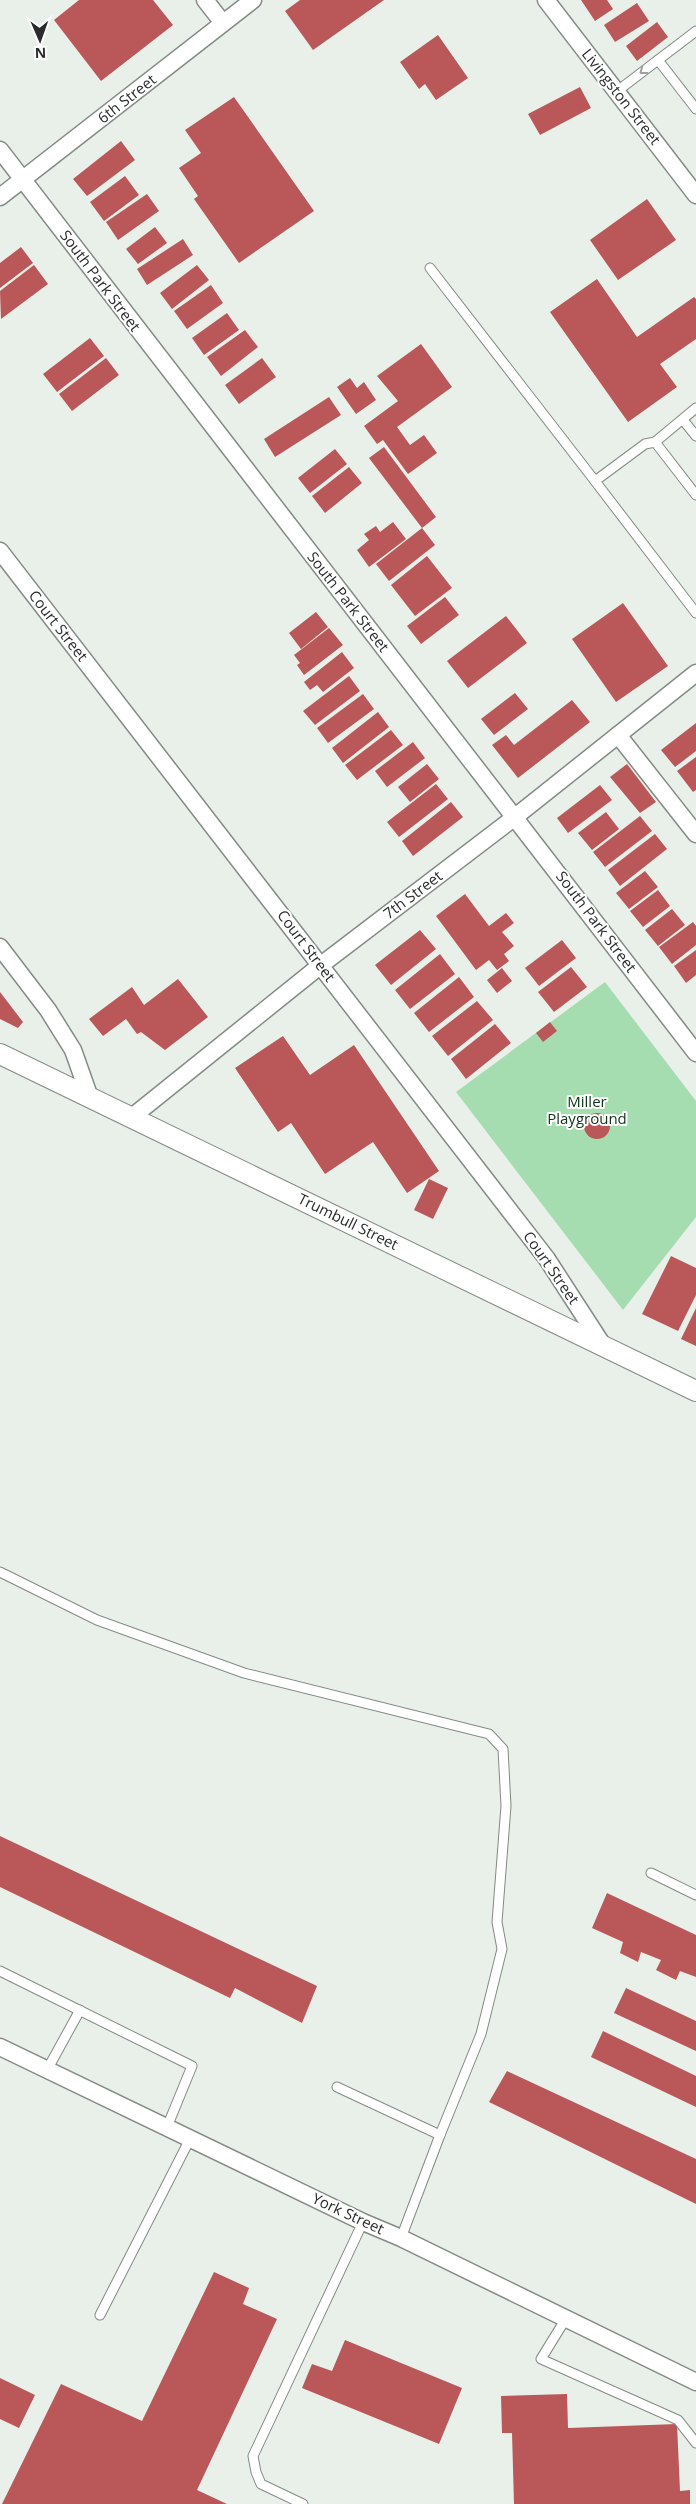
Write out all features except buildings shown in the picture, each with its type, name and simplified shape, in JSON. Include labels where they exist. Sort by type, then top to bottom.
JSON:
[{"type":"street","points":[[205,0],[223,23]]},
{"type":"street","name":"6th Street","points":[[0,197],[253,0]]},
{"type":"street","name":"Livingston Street","points":[[546,0],[696,195]]},
{"type":"street","name":"South Park Street","points":[[0,150],[696,1053]]},
{"type":"street","name":"Court Street","points":[[0,551],[547,1259],[604,1347]]},
{"type":"street","name":"7th Street","points":[[132,1117],[321,965],[515,817],[696,673]]},
{"type":"street","points":[[618,735],[696,834]]},
{"type":"street","points":[[0,947],[48,1010],[74,1050],[90,1098]]},
{"type":"street","name":"Trumbull Street","points":[[0,1054],[696,1392]]},
{"type":"street","name":"York Street","points":[[0,2047],[363,2222],[401,2238],[565,2320],[696,2382]]},
{"type":"lane","points":[[616,92],[696,31]]},
{"type":"lane","points":[[658,60],[696,109]]},
{"type":"lane","points":[[430,268],[696,613]]},
{"type":"lane","points":[[594,481],[645,444],[655,442],[696,408]]},
{"type":"lane","points":[[683,420],[696,436]]},
{"type":"lane","points":[[655,442],[696,495]]},
{"type":"lane","points":[[0,1572],[97,1620],[244,1673],[489,1734],[503,1749],[506,1806],[497,1922],[502,1949],[481,2034],[401,2238]]},
{"type":"lane","points":[[651,1873],[696,1895]]},
{"type":"lane","points":[[1,1974],[80,2010],[192,2066],[166,2127]]},
{"type":"lane","points":[[47,2070],[80,2010]]},
{"type":"lane","points":[[337,2087],[440,2135]]},
{"type":"lane","points":[[100,2316],[190,2139]]},
{"type":"lane","points":[[303,2504],[262,2484],[256,2472],[254,2456],[363,2222]]},
{"type":"lane","points":[[565,2320],[541,2359],[678,2420],[696,2443]]},
{"type":"green space","name":"Miller Playground","points":[[605,982],[696,1101],[696,1217],[623,1310],[456,1092]]}]
